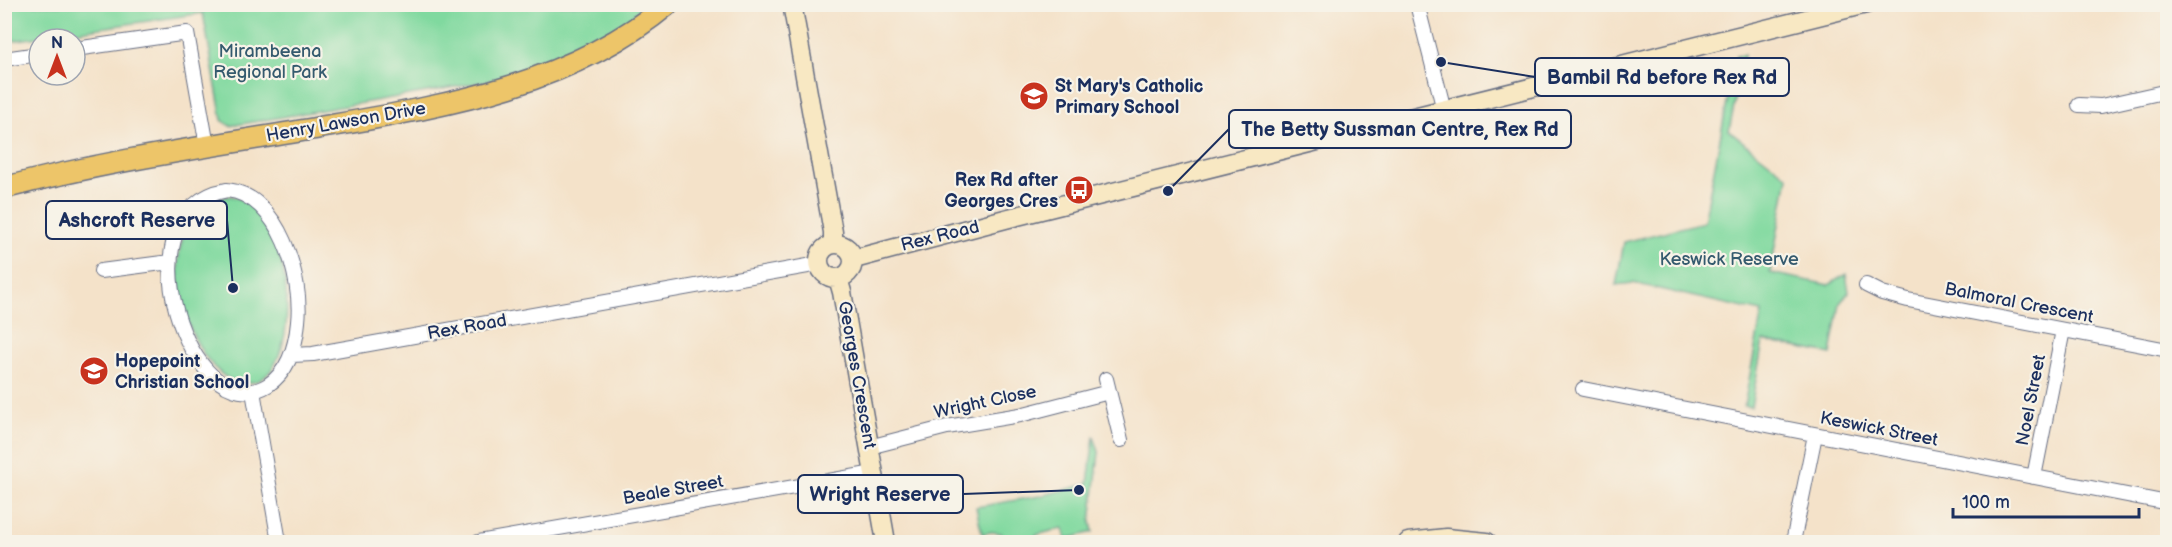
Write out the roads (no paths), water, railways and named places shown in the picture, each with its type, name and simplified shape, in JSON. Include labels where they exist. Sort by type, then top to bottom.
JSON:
[{"type":"main road","name":"Henry Lawson Drive","points":[[4,188],[80,170],[417,109],[516,85],[553,73],[585,59],[628,34],[668,4]]},
{"type":"street","points":[[792,4],[833,232],[833,243]]},
{"type":"street","points":[[1418,4],[1444,110]]},
{"type":"street","name":"Rex Road","points":[[854,259],[1032,212],[1866,4]]},
{"type":"street","points":[[87,47],[187,33],[207,146]]},
{"type":"street","points":[[4,59],[27,56]]},
{"type":"street","points":[[2079,105],[2101,106],[2168,91]]},
{"type":"street","points":[[227,190],[237,191],[250,196],[262,207],[270,217],[292,264],[299,304],[297,332],[292,355],[274,381],[263,388],[242,392],[215,380],[201,365],[177,316],[172,295],[170,262],[180,226],[186,215],[202,199],[227,190]]},
{"type":"street","points":[[833,243],[844,245],[852,253],[854,259],[850,272],[838,278],[828,276],[820,269],[819,264],[822,251],[833,243]]},
{"type":"street","points":[[101,271],[170,262]]},
{"type":"street","name":"Rex Road","points":[[292,355],[313,354],[819,264]]},
{"type":"street","name":"Georges Crescent","points":[[838,278],[886,543]]},
{"type":"street","name":"Balmoral Crescent","points":[[1866,285],[1882,293],[1908,300],[2168,350]]},
{"type":"street","name":"Noel Street","points":[[2034,477],[2063,330]]},
{"type":"street","name":"Wright Close","points":[[869,447],[956,426],[1020,415],[1107,386],[1121,440]]},
{"type":"street","name":"Keswick Street","points":[[1583,389],[2168,503]]},
{"type":"street","points":[[253,391],[279,543]]},
{"type":"street","points":[[1793,543],[1815,435]]},
{"type":"street","name":"Beale Street","points":[[479,543],[874,473]]},
{"type":"street","points":[[1408,543],[1446,538],[1487,543]]},
{"type":"street","points":[[972,543],[983,541],[993,543]]},
{"type":"place","name":"Bambil Rd before Rex Rd","points":[[1441,62]]},
{"type":"place","name":"St Mary's Catholic Primary School","points":[[1034,96]]},
{"type":"place","name":"Rex Rd after Georges Cres","points":[[1079,190]]},
{"type":"place","name":"The Betty Sussman Centre, Rex Rd","points":[[1168,191]]},
{"type":"place","name":"Ashcroft Reserve","points":[[233,288]]},
{"type":"place","name":"Hopepoint Christian School","points":[[94,371]]},
{"type":"place","name":"Wright Reserve","points":[[1079,490]]},
{"type":"park label","name":"Mirambeena Regional Park","points":[[270,61]]},
{"type":"park label","name":"Keswick Reserve","points":[[1729,259]]}]
